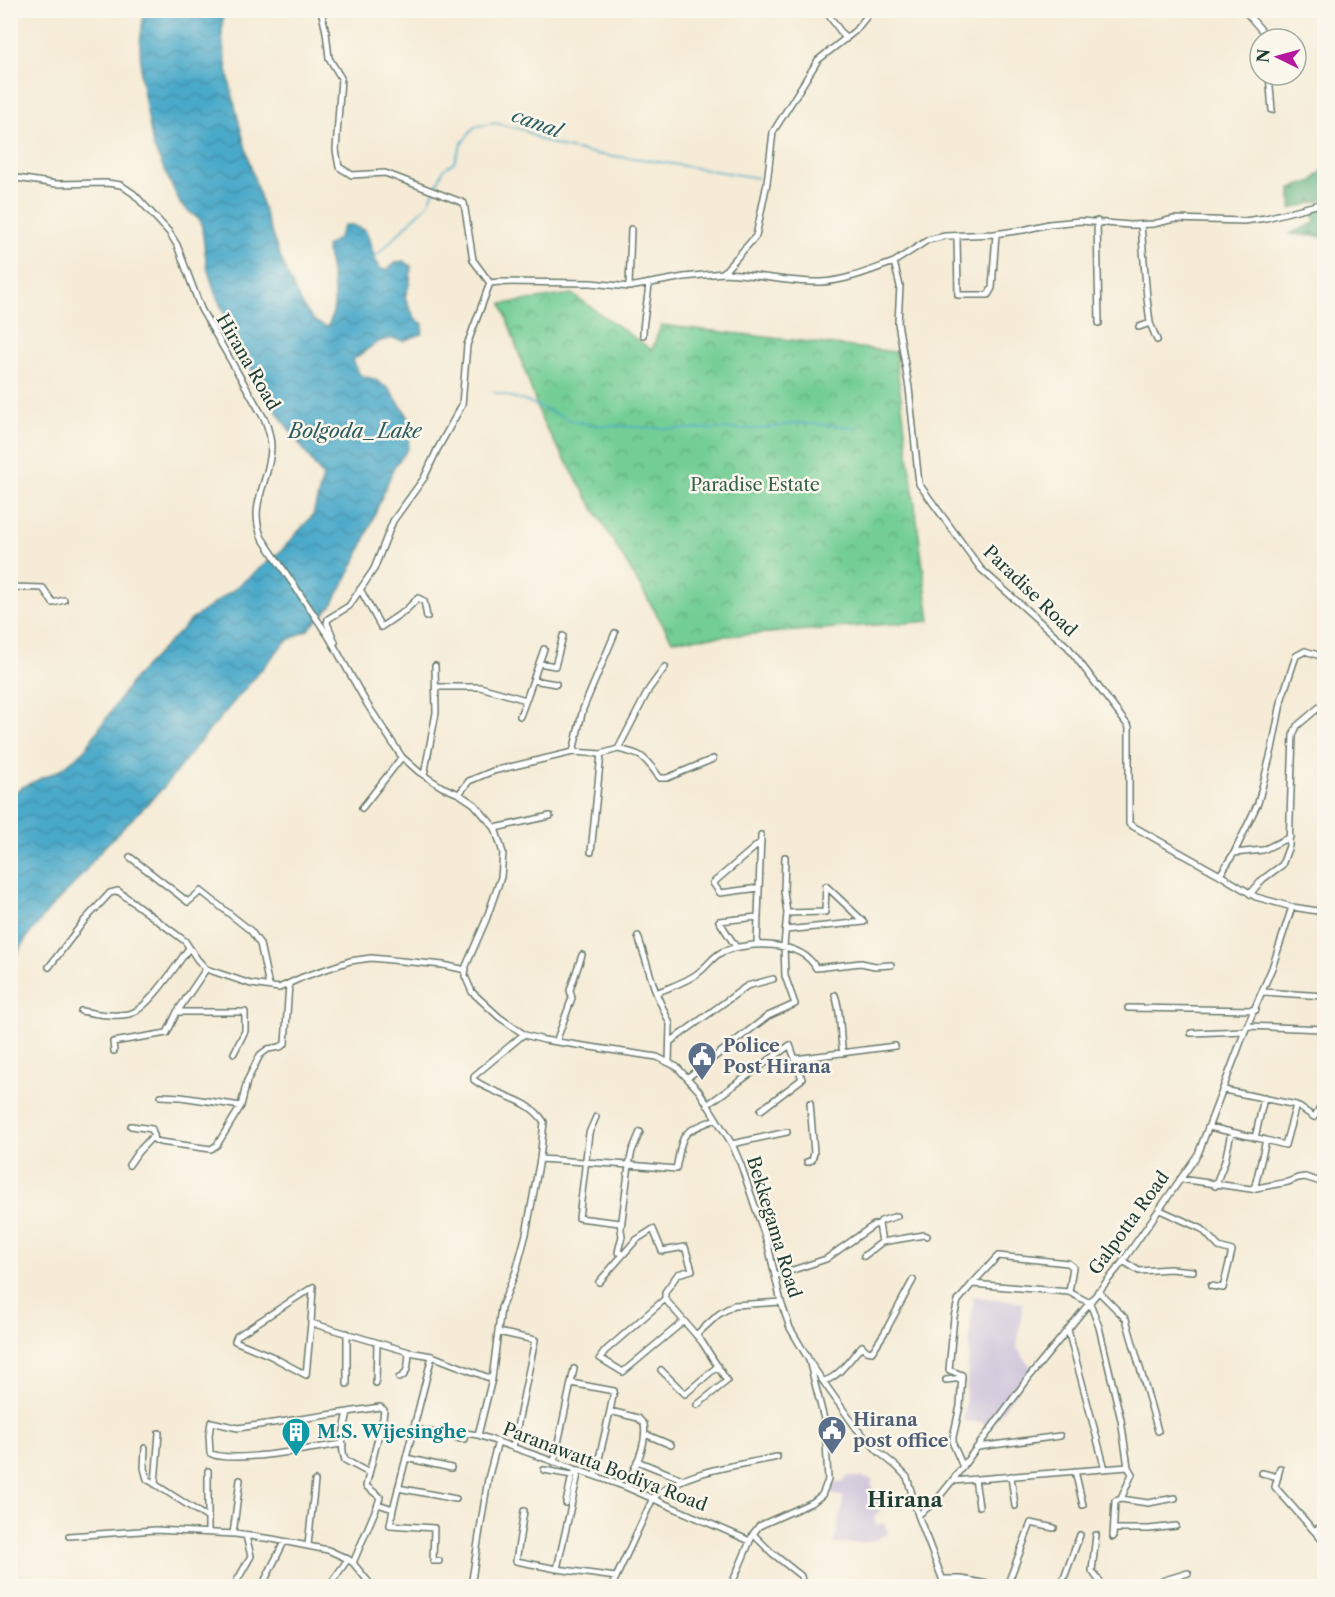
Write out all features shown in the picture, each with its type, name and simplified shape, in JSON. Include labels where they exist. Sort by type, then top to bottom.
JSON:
[{"type":"street","points":[[321,10],[329,58],[341,78],[336,150],[339,167],[352,175],[385,173],[464,203],[473,260],[490,283]]},
{"type":"street","points":[[825,10],[846,39]]},
{"type":"street","points":[[723,273],[756,236],[767,183],[773,132],[818,60],[855,31],[872,10]]},
{"type":"street","points":[[1245,10],[1259,27]]},
{"type":"street","points":[[1270,87],[1272,110]]},
{"type":"street","name":"Hirana Road","points":[[10,177],[56,184],[107,183],[121,186],[134,194],[169,232],[177,245],[201,309],[265,420],[269,432],[271,447],[256,514],[257,527],[269,549],[329,637],[367,704],[402,757]]},
{"type":"street","points":[[490,283],[591,283],[629,287],[723,273],[823,282],[843,279],[894,262],[928,240],[945,236],[996,234],[1080,221],[1130,225],[1174,219],[1244,221],[1266,218],[1324,203]]},
{"type":"street","points":[[1097,221],[1100,323]]},
{"type":"street","points":[[1141,225],[1150,323],[1157,340]]},
{"type":"street","points":[[629,287],[631,229]]},
{"type":"street","points":[[957,236],[958,295],[988,295],[992,288],[996,234]]},
{"type":"street","name":"Paradise Road","points":[[894,262],[900,286],[898,323],[909,388],[919,484],[981,569],[1068,647],[1129,727],[1129,824],[1250,894],[1292,907],[1324,912]]},
{"type":"street","points":[[334,646],[335,642],[327,623],[328,619],[349,606],[374,569],[393,521],[424,478],[462,405],[467,345],[490,283]]},
{"type":"street","points":[[642,335],[644,314],[648,309],[649,283]]},
{"type":"street","points":[[1138,327],[1150,323]]},
{"type":"street","points":[[10,587],[43,588],[52,603],[64,600]]},
{"type":"street","points":[[360,590],[381,627],[406,610],[418,598],[424,601],[427,617]]},
{"type":"street","points":[[573,752],[583,709],[615,633]]},
{"type":"street","points":[[539,663],[555,666],[563,636]]},
{"type":"street","points":[[520,716],[544,649]]},
{"type":"street","points":[[1220,875],[1234,853],[1258,803],[1282,698],[1296,656],[1305,651],[1324,657]]},
{"type":"street","points":[[424,775],[436,712],[435,666]]},
{"type":"street","points":[[618,749],[649,689],[665,667]]},
{"type":"street","points":[[533,680],[556,684]]},
{"type":"street","points":[[436,687],[480,687],[526,700]]},
{"type":"street","points":[[1250,894],[1263,879],[1282,866],[1290,837],[1293,735],[1297,726],[1324,704]]},
{"type":"street","points":[[459,794],[469,781],[493,771],[573,752],[601,754],[618,749],[636,752],[645,758],[660,778],[667,778],[713,759]]},
{"type":"street","points":[[591,852],[601,754]]},
{"type":"street","points":[[50,967],[84,921],[110,892],[118,891],[185,941],[206,969],[251,984],[279,988],[350,961],[371,958],[443,965],[466,970],[501,877],[503,853],[495,828],[474,804],[442,787],[402,757],[362,808]]},
{"type":"street","points":[[495,828],[550,816]]},
{"type":"street","points":[[1234,853],[1263,850],[1290,837]]},
{"type":"street","points":[[757,944],[761,838],[713,883],[720,893],[759,888]]},
{"type":"street","points":[[129,857],[188,902],[201,891],[251,931],[260,944],[269,986]]},
{"type":"street","points":[[687,1078],[768,1016],[795,1004],[785,976],[784,946],[787,913],[784,891],[785,857]]},
{"type":"street","points":[[786,930],[864,922],[826,886],[825,912],[787,913]]},
{"type":"street","name":"Galpotta Road","points":[[918,1515],[935,1502],[952,1481],[1030,1376],[1123,1261],[1198,1154],[1246,1028],[1263,992],[1292,907]]},
{"type":"street","points":[[736,947],[719,921],[758,917]]},
{"type":"street","points":[[638,936],[656,993],[670,1024],[669,1063]]},
{"type":"street","points":[[656,993],[698,974],[719,953],[736,947],[757,944],[784,946],[812,960],[816,968],[861,963],[875,966],[891,965]]},
{"type":"street","points":[[81,1011],[105,1015],[130,1014],[144,1007],[189,948]]},
{"type":"street","points":[[556,1042],[572,998],[570,990],[582,955]]},
{"type":"street","points":[[114,1051],[113,1042],[167,1033],[177,1012],[206,969]]},
{"type":"street","name":"Bekkegama Road","points":[[466,970],[465,976],[472,992],[500,1017],[524,1034],[556,1042],[657,1057],[677,1067],[707,1105],[732,1144],[765,1235],[781,1302],[790,1328],[809,1360],[825,1423],[828,1480],[826,1489],[813,1502],[769,1520],[759,1526],[753,1534]]},
{"type":"street","points":[[670,1042],[747,986],[773,979]]},
{"type":"street","points":[[131,1126],[152,1129],[155,1140],[160,1142],[211,1149],[218,1145],[241,1106],[247,1081],[260,1055],[268,1049],[285,1044],[289,984]]},
{"type":"street","points":[[1263,992],[1324,996]]},
{"type":"street","points":[[835,995],[840,1011],[843,1053]]},
{"type":"street","points":[[1128,1008],[1256,1010]]},
{"type":"street","points":[[177,1012],[245,1012],[245,1031],[234,1053]]},
{"type":"street","points":[[1191,1033],[1246,1028],[1324,1029]]},
{"type":"street","name":"Paranawatta Bodiya Road","points":[[524,1034],[474,1076],[474,1080],[488,1090],[523,1102],[538,1112],[544,1122],[540,1159],[526,1234],[516,1271],[501,1308],[492,1379],[478,1436],[498,1441],[653,1497],[750,1541]]},
{"type":"street","points":[[707,1105],[790,1045],[802,1079],[761,1110]]},
{"type":"street","points":[[795,1059],[895,1046]]},
{"type":"street","points":[[1224,1090],[1296,1105],[1314,1117],[1324,1102]]},
{"type":"street","points":[[161,1095],[241,1106]]},
{"type":"street","points":[[1255,1138],[1264,1098]]},
{"type":"street","points":[[807,1162],[812,1160],[814,1153],[810,1103]]},
{"type":"street","points":[[1209,1127],[1285,1144],[1296,1105]]},
{"type":"street","points":[[596,1117],[590,1133],[579,1218],[620,1223],[622,1236],[618,1252],[622,1254]]},
{"type":"street","points":[[540,1159],[676,1169],[684,1135],[690,1129],[716,1119]]},
{"type":"street","points":[[621,1228],[629,1165],[640,1132]]},
{"type":"street","points":[[732,1144],[787,1132]]},
{"type":"street","points":[[1215,1186],[1225,1161],[1231,1133]]},
{"type":"street","points":[[129,1166],[154,1135]]},
{"type":"street","points":[[1251,1190],[1255,1186],[1266,1140]]},
{"type":"street","points":[[1180,1179],[1251,1190],[1305,1177],[1324,1183]]},
{"type":"street","points":[[1160,1210],[1202,1229],[1220,1247],[1232,1251],[1224,1288],[1212,1286]]},
{"type":"street","points":[[775,1276],[826,1259],[874,1225],[897,1216]]},
{"type":"street","points":[[879,1224],[882,1242]]},
{"type":"street","points":[[598,1282],[636,1240],[653,1229],[662,1251],[685,1247],[692,1270],[678,1274],[665,1292],[665,1299],[696,1335],[727,1381],[697,1406]]},
{"type":"street","points":[[864,1256],[882,1242],[927,1236]]},
{"type":"street","points":[[963,1467],[953,1444],[960,1406],[962,1375],[950,1370],[954,1317],[958,1301],[998,1256],[1068,1263],[1073,1267],[1069,1293]]},
{"type":"street","points":[[1123,1261],[1139,1270],[1193,1271]]},
{"type":"street","points":[[815,1382],[828,1380],[843,1368],[862,1346],[872,1352],[913,1280]]},
{"type":"street","points":[[972,1284],[1069,1293],[1089,1303],[1099,1327],[1121,1420],[1128,1467],[1132,1474],[1121,1499]]},
{"type":"street","points":[[313,1287],[311,1323],[306,1375],[271,1356],[235,1341],[237,1336],[313,1287]]},
{"type":"street","points":[[1098,1291],[1126,1319],[1158,1431]]},
{"type":"street","points":[[665,1299],[605,1351],[600,1358],[623,1372],[684,1320]]},
{"type":"street","points":[[696,1335],[719,1314],[734,1305],[781,1302]]},
{"type":"street","points":[[311,1323],[409,1352],[432,1356],[492,1379]]},
{"type":"street","points":[[1068,1330],[1105,1469]]},
{"type":"street","points":[[498,1332],[535,1340],[513,1447]]},
{"type":"street","points":[[347,1333],[347,1384]]},
{"type":"street","points":[[376,1383],[377,1343]]},
{"type":"street","points":[[399,1378],[405,1376],[407,1372],[409,1352]]},
{"type":"street","points":[[432,1356],[412,1428],[390,1525],[434,1528],[433,1561],[438,1561]]},
{"type":"street","points":[[809,1360],[865,1438],[907,1477],[918,1515],[945,1587]]},
{"type":"street","points":[[660,1370],[685,1394],[718,1366]]},
{"type":"street","points":[[554,1462],[574,1369]]},
{"type":"street","points":[[946,1380],[962,1378]]},
{"type":"street","points":[[571,1383],[614,1391],[595,1476]]},
{"type":"street","points":[[329,1587],[350,1561],[378,1504],[380,1497],[366,1486],[384,1410],[380,1407],[238,1428],[211,1422],[209,1435],[210,1453],[236,1459],[343,1444]]},
{"type":"street","points":[[610,1411],[638,1418],[644,1424],[645,1434],[626,1487]]},
{"type":"street","points":[[348,1412],[343,1444],[345,1460],[369,1473]]},
{"type":"street","points":[[412,1428],[461,1439],[464,1439],[465,1432],[478,1436]]},
{"type":"street","points":[[155,1484],[159,1433]]},
{"type":"street","points":[[645,1434],[671,1445]]},
{"type":"street","points":[[978,1447],[1060,1436]]},
{"type":"street","points":[[471,1587],[488,1479],[498,1441]]},
{"type":"street","points":[[145,1448],[144,1474],[147,1479],[208,1518]]},
{"type":"street","points":[[612,1587],[653,1497],[663,1489],[682,1479],[777,1457]]},
{"type":"street","points":[[406,1458],[451,1468]]},
{"type":"street","points":[[637,1461],[682,1479]]},
{"type":"street","points":[[952,1481],[1128,1467]]},
{"type":"street","points":[[1280,1468],[1275,1487],[1324,1542]]},
{"type":"street","points":[[544,1470],[573,1475]]},
{"type":"street","points":[[566,1503],[573,1475],[579,1470]]},
{"type":"street","points":[[557,1569],[579,1470]]},
{"type":"street","points":[[208,1471],[208,1533]]},
{"type":"street","points":[[1075,1471],[1083,1505]]},
{"type":"street","points":[[1262,1473],[1278,1477]]},
{"type":"street","points":[[1011,1476],[1015,1506]]},
{"type":"street","points":[[975,1479],[979,1506]]},
{"type":"street","points":[[233,1534],[240,1480]]},
{"type":"street","points":[[308,1545],[315,1481]]},
{"type":"street","points":[[398,1488],[456,1500]]},
{"type":"street","points":[[1113,1536],[1115,1501],[1121,1499],[1148,1503],[1175,1498]]},
{"type":"street","points":[[378,1504],[393,1509]]},
{"type":"street","points":[[524,1511],[516,1562],[616,1576]]},
{"type":"street","points":[[1007,1587],[1031,1523],[1054,1528]]},
{"type":"street","points":[[1114,1529],[1176,1526]]},
{"type":"street","points":[[1314,1531],[1324,1526]]},
{"type":"street","points":[[69,1536],[155,1530],[233,1534],[308,1545],[328,1550],[350,1561],[372,1587]]},
{"type":"street","points":[[731,1587],[753,1534],[801,1576],[803,1587]]},
{"type":"street","points":[[1096,1534],[1092,1571],[1103,1587]]},
{"type":"street","points":[[235,1586],[252,1556],[246,1536]]},
{"type":"street","points":[[1061,1587],[1080,1536]]},
{"type":"street","points":[[265,1580],[284,1542]]},
{"type":"street","points":[[1145,1587],[1166,1583],[1188,1573]]},
{"type":"street","points":[[942,1579],[960,1579],[999,1587]]},
{"type":"shaded area","points":[[973,1296],[1023,1303],[1017,1348],[1033,1370],[990,1427],[981,1422],[964,1421]]},
{"type":"shaded area","points":[[846,1476],[872,1479],[872,1488],[879,1499],[881,1510],[874,1517],[876,1525],[885,1523],[888,1534],[870,1542],[834,1544],[844,1497],[831,1494],[832,1487],[835,1487],[836,1482],[845,1482]]},
{"type":"green space","points":[[1324,168],[1324,200],[1291,209],[1291,188],[1313,181]]},
{"type":"green space","points":[[1324,206],[1324,237],[1290,234],[1316,222],[1310,209]]},
{"type":"green space","name":"Paradise Estate","points":[[572,294],[652,350],[661,325],[895,352],[930,621],[672,640],[542,421],[502,304]]},
{"type":"water","name":"Bolgoda_Lake","points":[[144,11],[223,11],[222,34],[225,60],[256,185],[286,270],[301,302],[315,321],[327,327],[331,318],[334,308],[334,288],[326,247],[338,238],[344,225],[352,225],[365,230],[380,269],[387,270],[397,262],[404,261],[411,266],[410,282],[405,297],[415,319],[423,324],[422,334],[403,341],[389,339],[382,341],[353,360],[360,375],[374,379],[389,389],[408,416],[410,432],[408,449],[394,467],[358,556],[332,605],[308,630],[285,642],[164,787],[103,848],[76,882],[53,905],[27,937],[11,964],[11,795],[22,787],[60,770],[83,752],[134,678],[192,619],[233,590],[281,551],[313,515],[323,477],[262,391],[215,293],[207,267],[201,221],[181,205],[153,146],[141,78],[140,42]]},
{"type":"waterway","name":"canal","points":[[373,259],[428,204],[444,169],[454,162],[462,143],[474,127],[495,123],[524,130],[541,140],[565,148],[758,178]]},
{"type":"waterway","points":[[493,392],[526,401],[570,420],[591,425],[680,429],[760,429],[798,423],[853,427],[858,430]]},
{"type":"place","name":"Police Post Hirana","points":[[702,1082]]},
{"type":"place","name":"Hirana post office","points":[[832,1456]]},
{"type":"place","name":"M.S. Wijesinghe","points":[[296,1458]]},
{"type":"district","name":"Hirana","points":[[905,1500]]}]
